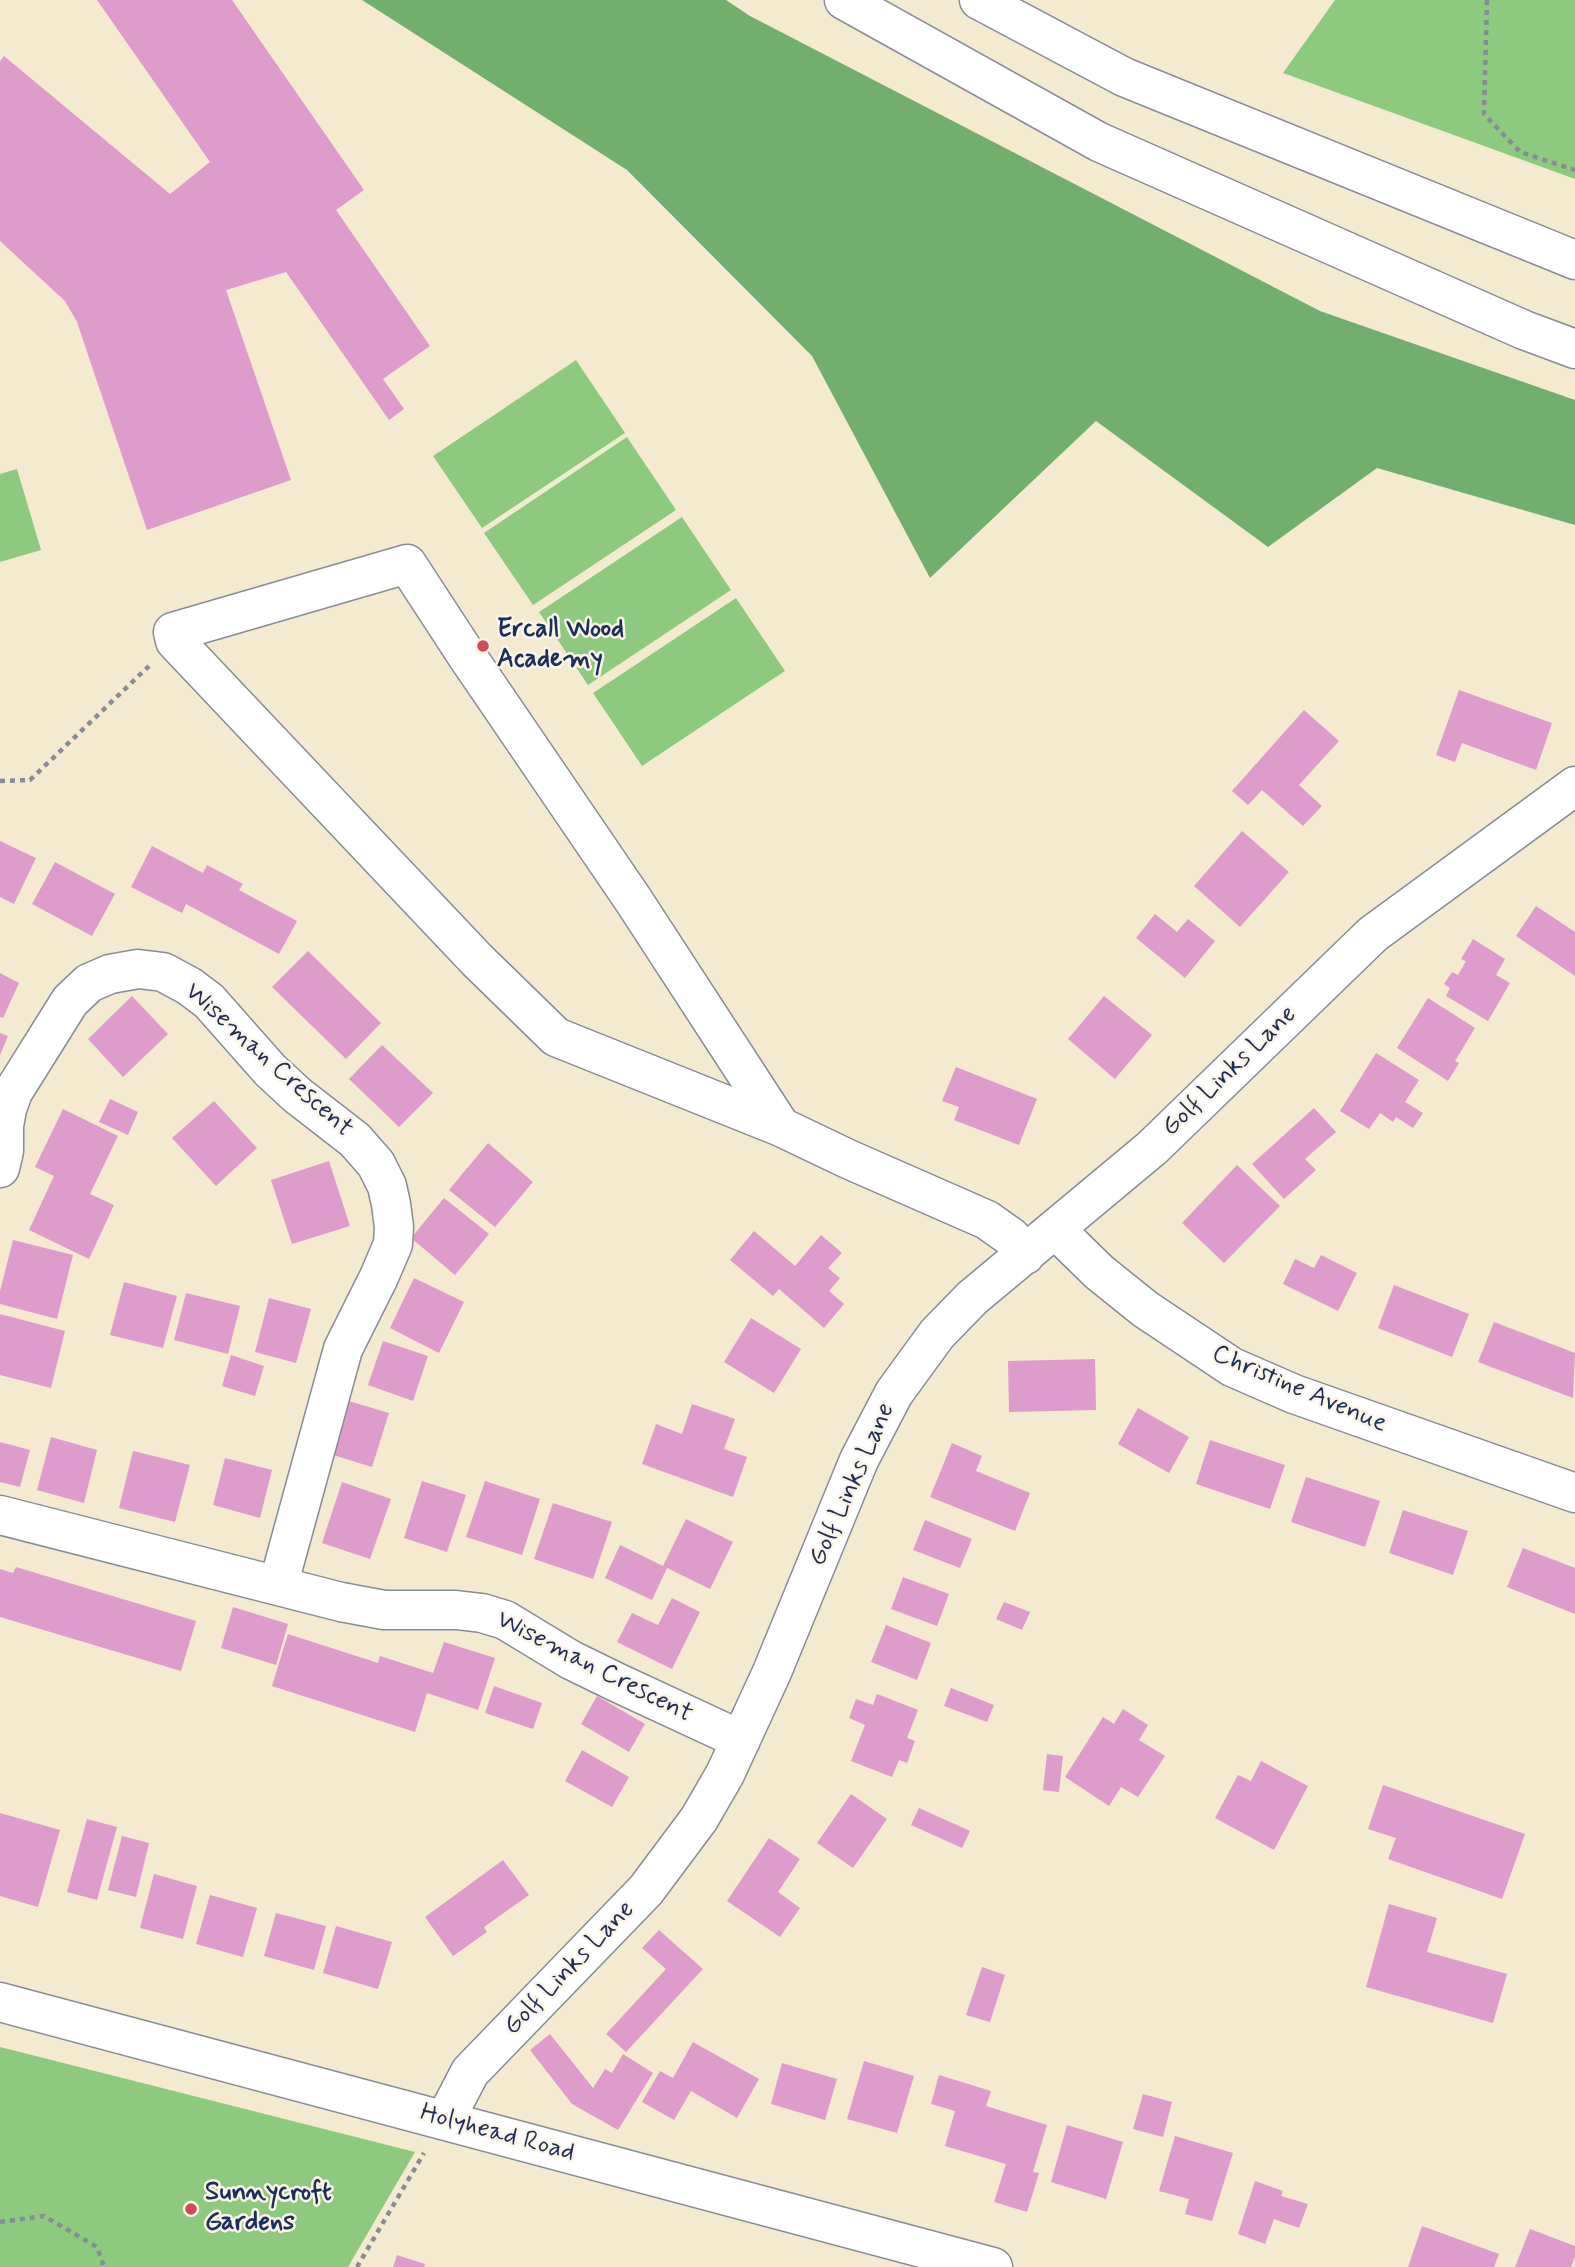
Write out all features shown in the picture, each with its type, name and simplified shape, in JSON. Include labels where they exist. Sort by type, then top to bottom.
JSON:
[{"type":"main road","points":[[844,0],[1099,142],[1524,330],[1575,349]]},
{"type":"main road","points":[[979,0],[1124,77],[1575,260]]},
{"type":"main road","points":[[781,1127],[634,901],[407,564],[173,632],[175,641],[477,960],[556,1038],[781,1127],[987,1220],[1011,1237],[1025,1255]]},
{"type":"main road","name":"Golf Links Lane","points":[[445,2120],[470,2072],[659,1875],[699,1819],[741,1740],[772,1672],[859,1460],[880,1417],[937,1334],[972,1298],[1152,1148],[1373,934],[1575,786]]},
{"type":"main road","name":"Wiseman Crescent","points":[[0,1168],[4,1151],[2,1125],[13,1092],[70,1001],[89,983],[110,974],[138,969],[163,972],[209,1001],[270,1070],[355,1140],[376,1164],[387,1186],[391,1204],[393,1244],[343,1349],[278,1586]]},
{"type":"main road","name":"Christine Avenue","points":[[1055,1229],[1099,1272],[1145,1310],[1231,1367],[1330,1407],[1575,1493]]},
{"type":"main road","name":"Wiseman Crescent","points":[[0,1515],[278,1586],[384,1610],[456,1610],[482,1613],[505,1620],[571,1660],[741,1740]]},
{"type":"main road","name":"Holyhead Road","points":[[0,2002],[993,2267]]},
{"type":"path","points":[[1487,0],[1485,114],[1520,152],[1575,170]]},
{"type":"path","points":[[0,781],[30,780],[175,641]]},
{"type":"path","points":[[357,2267],[445,2120]]},
{"type":"path","points":[[0,2222],[44,2216],[97,2247],[104,2267]]},
{"type":"green space","points":[[362,0],[726,0],[750,16],[1320,311],[1575,400],[1575,525],[1377,468],[1268,547],[1096,421],[930,578],[812,356],[627,170]]},
{"type":"green space","points":[[1335,0],[1575,0],[1575,179],[1283,73]]},
{"type":"green space","points":[[576,360],[625,433],[482,528],[433,456]]},
{"type":"green space","points":[[627,437],[676,510],[533,605],[484,533]]},
{"type":"green space","points":[[17,469],[41,550],[0,562],[0,474]]},
{"type":"green space","points":[[682,517],[731,590],[588,685],[539,612]]},
{"type":"green space","points":[[736,598],[785,671],[642,766],[593,693]]},
{"type":"green space","name":"Sunnycroft Gardens","points":[[0,2047],[415,2152],[348,2267],[0,2267]]},
{"type":"building","points":[[97,0],[232,0],[364,190],[336,210],[430,346],[383,379],[404,409],[389,420],[286,272],[226,290],[291,480],[147,530],[77,322],[65,301],[0,241],[0,61],[4,56],[170,194],[210,162]]},
{"type":"building","points":[[1459,690],[1552,723],[1536,770],[1462,743],[1455,762],[1436,755]]},
{"type":"building","points":[[1304,710],[1339,741],[1299,785],[1322,806],[1303,826],[1262,790],[1248,805],[1232,791]]},
{"type":"building","points":[[1242,831],[1289,872],[1240,927],[1194,886]]},
{"type":"building","points":[[0,841],[36,858],[14,904],[0,897]]},
{"type":"building","points":[[152,846],[203,873],[207,865],[243,884],[239,890],[297,921],[279,954],[186,904],[182,913],[131,887]]},
{"type":"building","points":[[55,862],[115,894],[92,936],[32,904]]},
{"type":"building","points":[[1536,906],[1575,932],[1575,976],[1516,936]]},
{"type":"building","points":[[1155,914],[1177,932],[1188,919],[1215,941],[1185,978],[1136,938]]},
{"type":"building","points":[[1473,939],[1505,959],[1496,975],[1510,983],[1488,1021],[1446,996],[1450,988],[1444,984],[1452,972],[1458,975],[1466,961],[1461,959]]},
{"type":"building","points":[[308,951],[381,1023],[346,1059],[272,987]]},
{"type":"building","points":[[0,973],[19,983],[3,1018],[0,1017]]},
{"type":"building","points":[[132,996],[168,1034],[123,1077],[88,1039]]},
{"type":"building","points":[[1104,996],[1152,1035],[1115,1079],[1068,1039]]},
{"type":"building","points":[[1428,998],[1475,1028],[1455,1061],[1459,1063],[1448,1081],[1397,1048]]},
{"type":"building","points":[[0,1033],[8,1036],[0,1055]]},
{"type":"building","points":[[382,1045],[433,1093],[399,1127],[349,1079]]},
{"type":"building","points":[[1376,1053],[1419,1080],[1405,1102],[1423,1113],[1413,1128],[1396,1117],[1393,1122],[1380,1113],[1369,1129],[1340,1111]]},
{"type":"building","points":[[956,1067],[1037,1099],[1019,1145],[954,1120],[959,1107],[942,1101]]},
{"type":"building","points":[[110,1099],[138,1112],[128,1135],[99,1122]]},
{"type":"building","points":[[214,1101],[257,1148],[216,1186],[172,1138]]},
{"type":"building","points":[[1314,1108],[1336,1132],[1305,1159],[1316,1170],[1284,1199],[1252,1164]]},
{"type":"building","points":[[63,1109],[118,1136],[90,1194],[114,1205],[89,1259],[29,1230],[54,1176],[35,1167]]},
{"type":"building","points":[[488,1143],[533,1182],[495,1227],[449,1190]]},
{"type":"building","points":[[329,1161],[350,1226],[292,1244],[271,1180]]},
{"type":"building","points":[[1237,1165],[1280,1206],[1224,1263],[1182,1223]]},
{"type":"building","points":[[444,1198],[489,1234],[455,1275],[411,1238]]},
{"type":"building","points":[[754,1231],[795,1266],[821,1235],[842,1253],[828,1268],[840,1278],[829,1291],[844,1304],[824,1328],[779,1289],[773,1296],[730,1260]]},
{"type":"building","points":[[13,1240],[73,1255],[57,1319],[0,1304],[0,1291]]},
{"type":"building","points":[[1321,1255],[1357,1273],[1338,1311],[1283,1284],[1295,1259],[1314,1268]]},
{"type":"building","points":[[414,1278],[464,1302],[439,1353],[390,1328]]},
{"type":"building","points":[[124,1282],[177,1296],[163,1348],[110,1335]]},
{"type":"building","points":[[1394,1285],[1469,1314],[1452,1357],[1378,1328]]},
{"type":"building","points":[[186,1293],[240,1306],[228,1354],[174,1340]]},
{"type":"building","points":[[269,1298],[311,1309],[296,1363],[255,1352]]},
{"type":"building","points":[[0,1314],[65,1331],[51,1388],[0,1375]]},
{"type":"building","points":[[751,1318],[801,1349],[774,1393],[724,1362]]},
{"type":"building","points":[[1494,1322],[1575,1353],[1573,1398],[1478,1362]]},
{"type":"building","points":[[383,1341],[428,1356],[413,1401],[368,1385]]},
{"type":"building","points":[[231,1355],[264,1366],[255,1396],[222,1386]]},
{"type":"building","points":[[1095,1359],[1096,1410],[1009,1412],[1008,1361]]},
{"type":"building","points":[[349,1401],[389,1413],[372,1467],[333,1455]]},
{"type":"building","points":[[692,1404],[735,1419],[724,1449],[747,1457],[733,1497],[642,1464],[656,1424],[682,1434]]},
{"type":"building","points":[[1138,1408],[1189,1437],[1169,1473],[1118,1444]]},
{"type":"building","points":[[51,1437],[97,1450],[84,1503],[37,1490]]},
{"type":"building","points":[[1210,1440],[1285,1465],[1270,1509],[1196,1484]]},
{"type":"building","points":[[0,1442],[30,1450],[20,1487],[0,1482]]},
{"type":"building","points":[[952,1443],[982,1456],[976,1471],[1030,1493],[1015,1531],[930,1497]]},
{"type":"building","points":[[133,1451],[190,1465],[175,1522],[119,1508]]},
{"type":"building","points":[[225,1458],[272,1470],[260,1518],[213,1505]]},
{"type":"building","points":[[1306,1477],[1380,1501],[1365,1547],[1291,1522]]},
{"type":"building","points":[[422,1481],[466,1495],[447,1552],[404,1538]]},
{"type":"building","points":[[485,1481],[540,1499],[522,1555],[466,1537]]},
{"type":"building","points":[[342,1482],[391,1499],[370,1559],[322,1543]]},
{"type":"building","points":[[553,1503],[612,1522],[593,1579],[534,1559]]},
{"type":"building","points":[[1403,1510],[1468,1531],[1453,1575],[1389,1553]]},
{"type":"building","points":[[686,1519],[733,1542],[710,1589],[667,1568],[652,1600],[605,1578],[620,1545],[663,1566]]},
{"type":"building","points":[[925,1520],[972,1539],[960,1568],[913,1550]]},
{"type":"building","points":[[1523,1548],[1575,1568],[1575,1614],[1507,1587]]},
{"type":"building","points":[[16,1567],[196,1621],[181,1671],[0,1617],[0,1569],[13,1573]]},
{"type":"building","points":[[903,1577],[949,1594],[937,1626],[891,1609]]},
{"type":"building","points":[[672,1598],[700,1612],[672,1669],[617,1642],[632,1613],[658,1625]]},
{"type":"building","points":[[1004,1602],[1030,1612],[1022,1630],[996,1619]]},
{"type":"building","points":[[233,1607],[288,1624],[276,1665],[221,1648]]},
{"type":"building","points":[[886,1625],[931,1643],[917,1680],[871,1662]]},
{"type":"building","points":[[288,1634],[378,1663],[380,1656],[433,1673],[444,1642],[495,1658],[478,1710],[427,1693],[415,1732],[272,1686]]},
{"type":"building","points":[[494,1686],[542,1703],[533,1729],[485,1713]]},
{"type":"building","points":[[951,1688],[994,1705],[987,1722],[944,1706]]},
{"type":"building","points":[[877,1694],[918,1710],[907,1738],[915,1741],[907,1763],[899,1760],[892,1777],[851,1761],[865,1725],[849,1718],[856,1699],[873,1705]]},
{"type":"building","points":[[597,1696],[645,1724],[629,1752],[581,1724]]},
{"type":"building","points":[[1123,1709],[1148,1725],[1139,1740],[1165,1756],[1138,1797],[1121,1787],[1109,1806],[1065,1777],[1103,1717],[1114,1724]]},
{"type":"building","points":[[582,1750],[629,1777],[612,1807],[565,1781]]},
{"type":"building","points":[[1047,1754],[1063,1756],[1059,1792],[1043,1790]]},
{"type":"building","points":[[1261,1761],[1308,1786],[1274,1850],[1215,1818],[1238,1775],[1251,1781]]},
{"type":"building","points":[[1383,1785],[1525,1834],[1502,1899],[1388,1859],[1396,1838],[1368,1829]]},
{"type":"building","points":[[851,1794],[887,1819],[853,1868],[817,1843]]},
{"type":"building","points":[[919,1808],[970,1831],[962,1848],[911,1825]]},
{"type":"building","points":[[0,1813],[60,1830],[38,1907],[0,1896]]},
{"type":"building","points":[[87,1819],[117,1827],[97,1900],[67,1892]]},
{"type":"building","points":[[122,1836],[149,1843],[136,1897],[108,1890]]},
{"type":"building","points":[[769,1838],[800,1859],[778,1892],[800,1908],[780,1937],[727,1901]]},
{"type":"building","points":[[503,1860],[529,1895],[484,1927],[487,1932],[453,1956],[425,1917]]},
{"type":"building","points":[[154,1874],[197,1886],[183,1939],[140,1928]]},
{"type":"building","points":[[210,1895],[257,1908],[243,1957],[196,1944]]},
{"type":"building","points":[[1389,1904],[1437,1918],[1427,1952],[1507,1974],[1493,2023],[1366,1987]]},
{"type":"building","points":[[276,1913],[326,1926],[314,1970],[264,1956]]},
{"type":"building","points":[[336,1926],[392,1942],[378,1989],[323,1973]]},
{"type":"building","points":[[659,1930],[703,1969],[626,2052],[606,2034],[666,1969],[642,1948]]},
{"type":"building","points":[[982,1967],[1005,1975],[990,2022],[966,2015]]},
{"type":"building","points":[[550,2034],[593,2088],[605,2069],[612,2073],[623,2054],[653,2073],[618,2130],[572,2104],[530,2050]]},
{"type":"building","points":[[693,2042],[759,2079],[737,2118],[691,2091],[674,2120],[642,2102],[660,2071],[673,2078]]},
{"type":"building","points":[[864,2061],[914,2076],[897,2133],[847,2119]]},
{"type":"building","points":[[782,2063],[837,2079],[825,2120],[771,2104]]},
{"type":"building","points":[[939,2075],[991,2091],[986,2106],[1047,2125],[1033,2172],[1039,2173],[1027,2212],[994,2202],[1006,2164],[945,2146],[955,2111],[931,2104]]},
{"type":"building","points":[[1143,2094],[1172,2102],[1163,2137],[1133,2129]]},
{"type":"building","points":[[1067,2125],[1123,2142],[1106,2199],[1051,2182]]},
{"type":"building","points":[[1175,2136],[1233,2153],[1212,2221],[1185,2214],[1189,2199],[1159,2191]]},
{"type":"building","points":[[1255,2181],[1283,2191],[1281,2196],[1308,2204],[1299,2228],[1274,2219],[1265,2244],[1238,2234]]},
{"type":"building","points":[[1422,2226],[1499,2254],[1494,2267],[1408,2267]]},
{"type":"building","points":[[1530,2229],[1575,2246],[1571,2267],[1515,2267]]},
{"type":"building","points":[[397,2255],[425,2264],[424,2267],[393,2267]]},
{"type":"place","name":"Ercall Wood Academy","points":[[483,646]]},
{"type":"place","name":"Sunnycroft Gardens","points":[[191,2209]]}]
